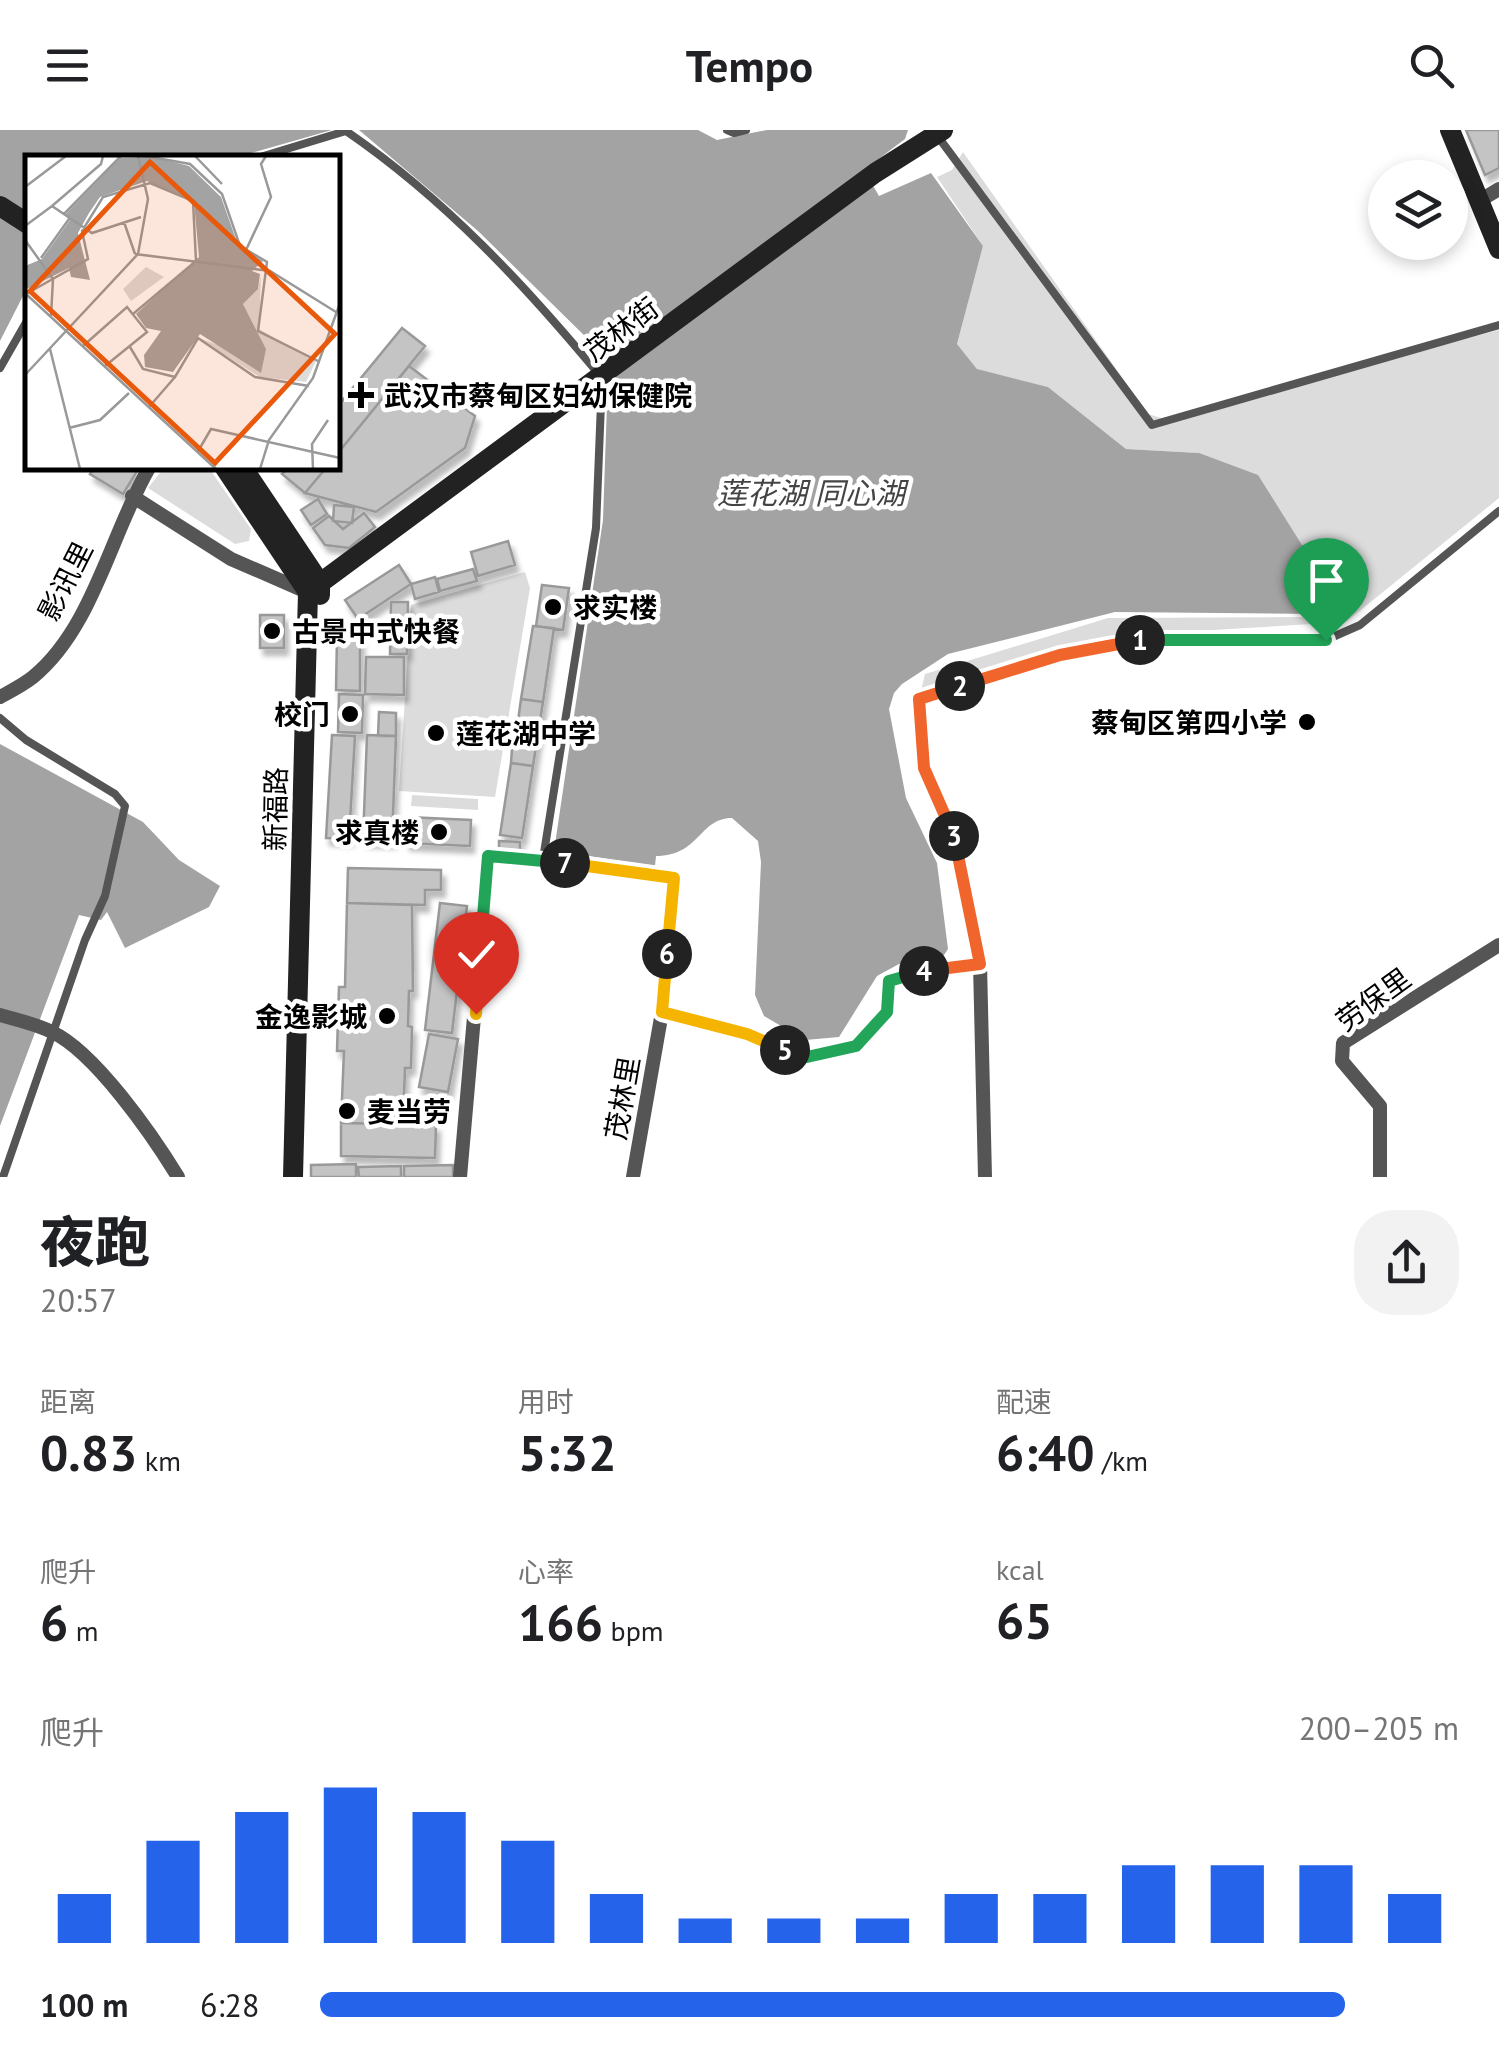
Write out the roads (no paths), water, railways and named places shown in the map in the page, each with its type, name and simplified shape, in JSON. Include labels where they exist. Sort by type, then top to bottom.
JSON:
[{"type":"street","name":"茂林街","points":[[314,588],[875,173],[938,131],[966,130]]},
{"type":"street","points":[[1450,130],[1499,249]]},
{"type":"street","points":[[1478,201],[1499,189]]},
{"type":"street","points":[[0,206],[25,222]]},
{"type":"street","points":[[0,218],[25,232]]},
{"type":"street","name":"影讯里","points":[[0,698],[34,676],[74,629],[132,496],[148,470]]},
{"type":"street","points":[[226,470],[314,588]]},
{"type":"street","points":[[244,470],[314,588]]},
{"type":"street","points":[[132,496],[231,558],[314,588]]},
{"type":"street","name":"新福路","points":[[293,1177],[314,588]]},
{"type":"street","name":"新福路","points":[[307,1177],[314,588]]},
{"type":"street","name":"茂林里","points":[[460,1177],[488,856],[674,878],[662,1012],[634,1177]]},
{"type":"street","name":"劳保里","points":[[1380,1177],[1380,1106],[1342,1061],[1343,1043],[1499,945]]},
{"type":"street","points":[[980,964],[985,1177]]},
{"type":"street","points":[[0,1015],[53,1032],[74,1047],[133,1112],[178,1177]]},
{"type":"lane","points":[[727,130],[746,130]]},
{"type":"lane","points":[[266,155],[346,131],[381,155],[484,243],[602,378],[596,528],[542,860]]},
{"type":"lane","points":[[938,131],[1152,425],[1499,325]]},
{"type":"lane","points":[[0,368],[25,325]]},
{"type":"lane","points":[[662,1012],[747,1034],[807,1057],[856,1046],[887,1012],[889,981],[912,973],[980,964],[955,837],[924,768],[919,699],[1060,655],[1147,638],[1326,640],[1360,626],[1499,511]]},
{"type":"lane","points":[[0,718],[26,740],[115,794],[125,806],[105,896],[85,940],[3,1177]]},
{"type":"water","points":[[0,130],[332,130],[244,155],[25,155],[25,292],[0,341]]},
{"type":"water","name":"莲花湖 同心湖","points":[[359,130],[698,130],[717,140],[767,130],[908,130],[905,139],[864,170],[879,196],[931,173],[983,246],[957,344],[977,369],[1048,387],[1126,449],[1199,453],[1258,475],[1334,596],[1314,614],[1115,612],[948,654],[902,684],[889,709],[906,798],[937,863],[948,949],[938,964],[899,964],[877,976],[839,1037],[805,1040],[764,1016],[755,995],[761,862],[758,841],[732,818],[712,824],[682,850],[656,856],[655,866],[554,851],[603,520],[607,404],[622,387],[596,347],[478,231]]},
{"type":"water","points":[[0,744],[143,822],[179,860],[220,886],[209,907],[125,948],[107,912],[101,920],[79,915],[0,1126]]},
{"type":"place","name":"武汉市蔡甸区妇幼保健院","points":[[361,395]]},
{"type":"place","name":"求实楼","points":[[553,607]]},
{"type":"place","name":"古景中式快餐","points":[[272,631]]},
{"type":"place","name":"校门","points":[[350,714]]},
{"type":"place","name":"蔡甸区第四小学","points":[[1307,722]]},
{"type":"place","name":"莲花湖中学","points":[[436,733]]},
{"type":"place","name":"求真楼","points":[[439,832]]},
{"type":"place","name":"金逸影城","points":[[387,1016]]},
{"type":"place","name":"麦当劳","points":[[347,1111]]}]
